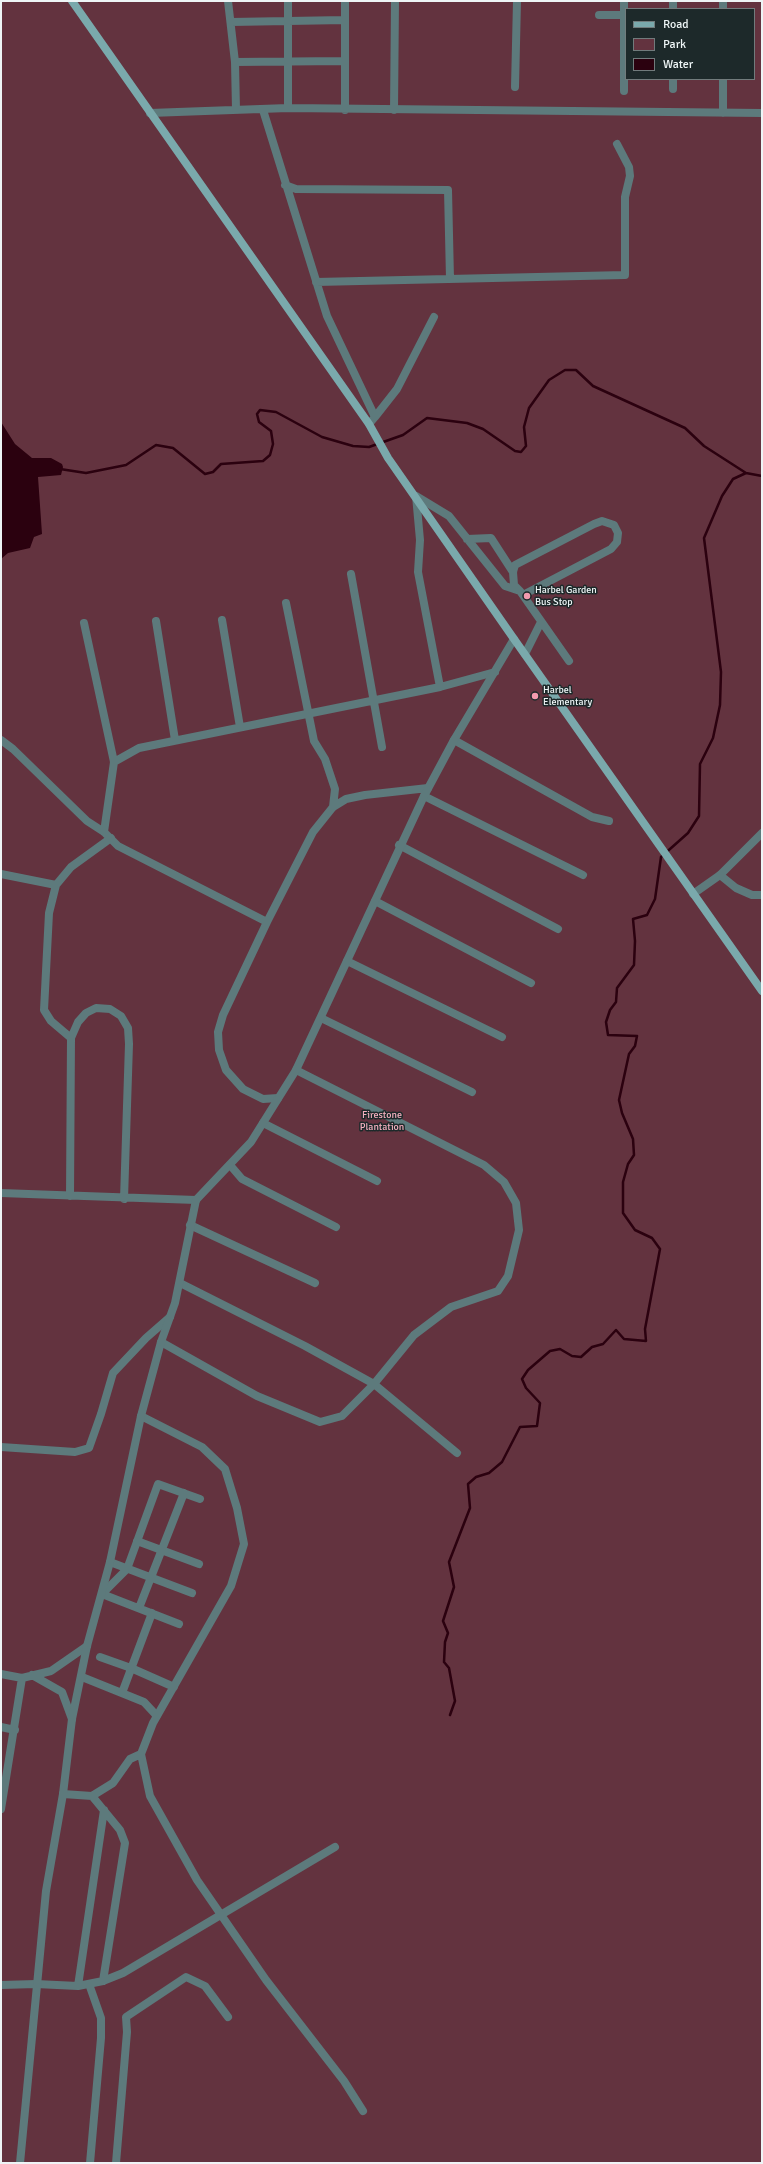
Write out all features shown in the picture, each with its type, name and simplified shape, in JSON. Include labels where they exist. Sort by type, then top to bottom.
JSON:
[{"type":"main road","points":[[72,1],[370,426],[388,458],[416,496],[514,639],[762,991]]},
{"type":"street","points":[[228,1],[234,62],[236,110]]},
{"type":"street","points":[[288,1],[288,108]]},
{"type":"street","points":[[345,1],[345,110]]},
{"type":"street","points":[[394,110],[395,1]]},
{"type":"street","points":[[516,1],[516,87]]},
{"type":"street","points":[[624,1],[624,91]]},
{"type":"street","points":[[599,15],[625,15]]},
{"type":"street","points":[[231,22],[345,20]]},
{"type":"street","points":[[234,62],[344,61]]},
{"type":"street","points":[[674,80],[674,89]]},
{"type":"street","points":[[723,80],[723,113]]},
{"type":"street","points":[[150,113],[288,108],[345,110],[762,113]]},
{"type":"street","points":[[263,110],[285,185],[327,316],[375,417]]},
{"type":"street","points":[[316,282],[625,275],[625,197],[630,176],[629,167],[617,144]]},
{"type":"street","points":[[285,185],[296,189],[448,190],[450,279]]},
{"type":"street","points":[[370,426],[375,417],[397,389],[434,318]]},
{"type":"street","points":[[416,496],[449,516],[505,586],[521,593],[611,549],[618,542],[618,533],[614,525],[602,521],[515,565],[513,572],[514,585],[521,593],[569,661]]},
{"type":"street","points":[[416,496],[420,540],[418,572],[440,687]]},
{"type":"street","points":[[467,539],[492,538],[513,572]]},
{"type":"street","points":[[351,574],[375,700],[382,747]]},
{"type":"street","points":[[286,603],[307,714],[314,741],[325,760],[335,790],[333,807]]},
{"type":"street","points":[[222,620],[240,727]]},
{"type":"street","points":[[156,621],[175,740]]},
{"type":"street","points":[[525,654],[541,622]]},
{"type":"street","points":[[84,623],[114,762],[104,832]]},
{"type":"street","points":[[20,2163],[46,1891],[63,1794],[72,1720],[82,1677],[87,1646],[110,1562],[141,1416],[180,1283],[196,1200],[252,1142],[296,1070],[428,788],[454,740],[514,639]]},
{"type":"street","points":[[114,762],[138,748],[440,687],[495,672]]},
{"type":"street","points":[[1,740],[13,749],[87,821],[104,832],[118,846],[267,922]]},
{"type":"street","points":[[454,740],[592,817],[609,821]]},
{"type":"street","points":[[278,1098],[263,1099],[243,1089],[226,1070],[219,1050],[218,1032],[223,1015],[267,922],[313,832],[333,807],[346,799],[365,795],[428,788]]},
{"type":"street","points":[[424,796],[583,875]]},
{"type":"street","points":[[693,894],[720,875],[762,833]]},
{"type":"street","points":[[72,1038],[51,1021],[44,1010],[49,913],[56,885],[71,867],[111,838]]},
{"type":"street","points":[[400,845],[558,929]]},
{"type":"street","points":[[1,874],[56,885]]},
{"type":"street","points":[[720,875],[736,888],[752,895],[762,895]]},
{"type":"street","points":[[376,901],[531,983]]},
{"type":"street","points":[[347,961],[502,1037]]},
{"type":"street","points":[[70,1196],[72,1038],[78,1022],[86,1013],[96,1008],[110,1009],[120,1016],[128,1028],[129,1044],[124,1198]]},
{"type":"street","points":[[321,1018],[472,1092]]},
{"type":"street","points":[[162,1342],[257,1396],[320,1422],[342,1416],[374,1384],[414,1335],[451,1307],[498,1291],[508,1276],[519,1230],[516,1204],[504,1182],[484,1165],[296,1070]]},
{"type":"street","points":[[263,1123],[377,1181]]},
{"type":"street","points":[[230,1165],[242,1179],[336,1227]]},
{"type":"street","points":[[1,1193],[196,1200]]},
{"type":"street","points":[[190,1225],[315,1283]]},
{"type":"street","points":[[180,1283],[305,1346],[374,1384],[457,1453]]},
{"type":"street","points":[[1,1448],[75,1452],[89,1448],[113,1373],[146,1338],[170,1317]]},
{"type":"street","points":[[141,1416],[202,1447],[224,1469],[237,1508],[244,1544],[231,1586],[157,1716],[141,1754],[150,1796],[197,1880],[266,1980],[344,2082],[363,2111]]},
{"type":"street","points":[[102,1594],[127,1569],[158,1484],[200,1499]]},
{"type":"street","points":[[139,1608],[184,1494]]},
{"type":"street","points":[[137,1541],[199,1564]]},
{"type":"street","points":[[110,1562],[192,1593]]},
{"type":"street","points":[[102,1594],[179,1624]]},
{"type":"street","points":[[122,1693],[152,1613]]},
{"type":"street","points":[[1,1674],[22,1678],[52,1671],[87,1646]]},
{"type":"street","points":[[100,1657],[131,1668],[174,1687]]},
{"type":"street","points":[[32,1675],[62,1692],[72,1720]]},
{"type":"street","points":[[82,1677],[144,1702],[157,1716]]},
{"type":"street","points":[[1,1809],[15,1730],[22,1678]]},
{"type":"street","points":[[1,1727],[15,1730]]},
{"type":"street","points":[[63,1794],[92,1796],[113,1783],[130,1759],[141,1754]]},
{"type":"street","points":[[92,1796],[120,1830],[125,1843],[103,1981]]},
{"type":"street","points":[[78,1986],[104,1810]]},
{"type":"street","points":[[1,1985],[36,1984],[78,1986],[103,1981],[124,1973],[220,1914],[335,1847]]},
{"type":"street","points":[[116,2163],[127,2032],[126,2017],[186,1977],[205,1986],[228,2018]]},
{"type":"street","points":[[89,1984],[101,2018],[101,2038],[90,2163]]},
{"type":"green space","name":"Firestone Plantation","points":[[1,1],[762,1],[762,2163],[1,2163]]},
{"type":"water","points":[[1,422],[15,444],[32,458],[51,458],[62,464],[63,467],[61,475],[38,477],[42,534],[34,537],[30,548],[8,553],[1,559]]},
{"type":"waterway","points":[[60,469],[86,473],[126,465],[156,445],[173,448],[205,474],[213,472],[221,464],[263,461],[270,455],[273,444],[271,431],[259,422],[257,414],[260,410],[276,412],[322,437],[353,446],[369,447],[403,435],[427,418],[467,423],[483,429],[515,451],[521,452],[526,446],[524,427],[529,408],[549,380],[565,370],[576,370],[593,386],[685,428],[704,446],[746,473],[762,476]]},
{"type":"waterway","points":[[450,1715],[455,1701],[449,1668],[444,1662],[445,1642],[448,1633],[443,1621],[454,1587],[449,1562],[470,1508],[468,1484],[476,1477],[489,1473],[502,1462],[520,1427],[537,1426],[540,1403],[526,1388],[522,1379],[528,1370],[550,1351],[560,1349],[572,1356],[581,1357],[592,1347],[603,1344],[616,1330],[624,1339],[646,1341],[645,1329],[660,1249],[652,1238],[635,1230],[623,1213],[623,1182],[628,1164],[634,1155],[633,1139],[622,1113],[619,1100],[629,1054],[635,1046],[637,1036],[608,1035],[606,1022],[610,1010],[616,1002],[617,988],[634,965],[635,941],[633,919],[647,915],[655,899],[661,857],[688,833],[699,816],[700,764],[713,738],[720,705],[721,672],[704,538],[722,496],[733,479],[746,473]]},
{"type":"place","name":"Harbel Garden Bus Stop","points":[[527,596]]},
{"type":"place","name":"Harbel Elementary","points":[[535,696]]}]
